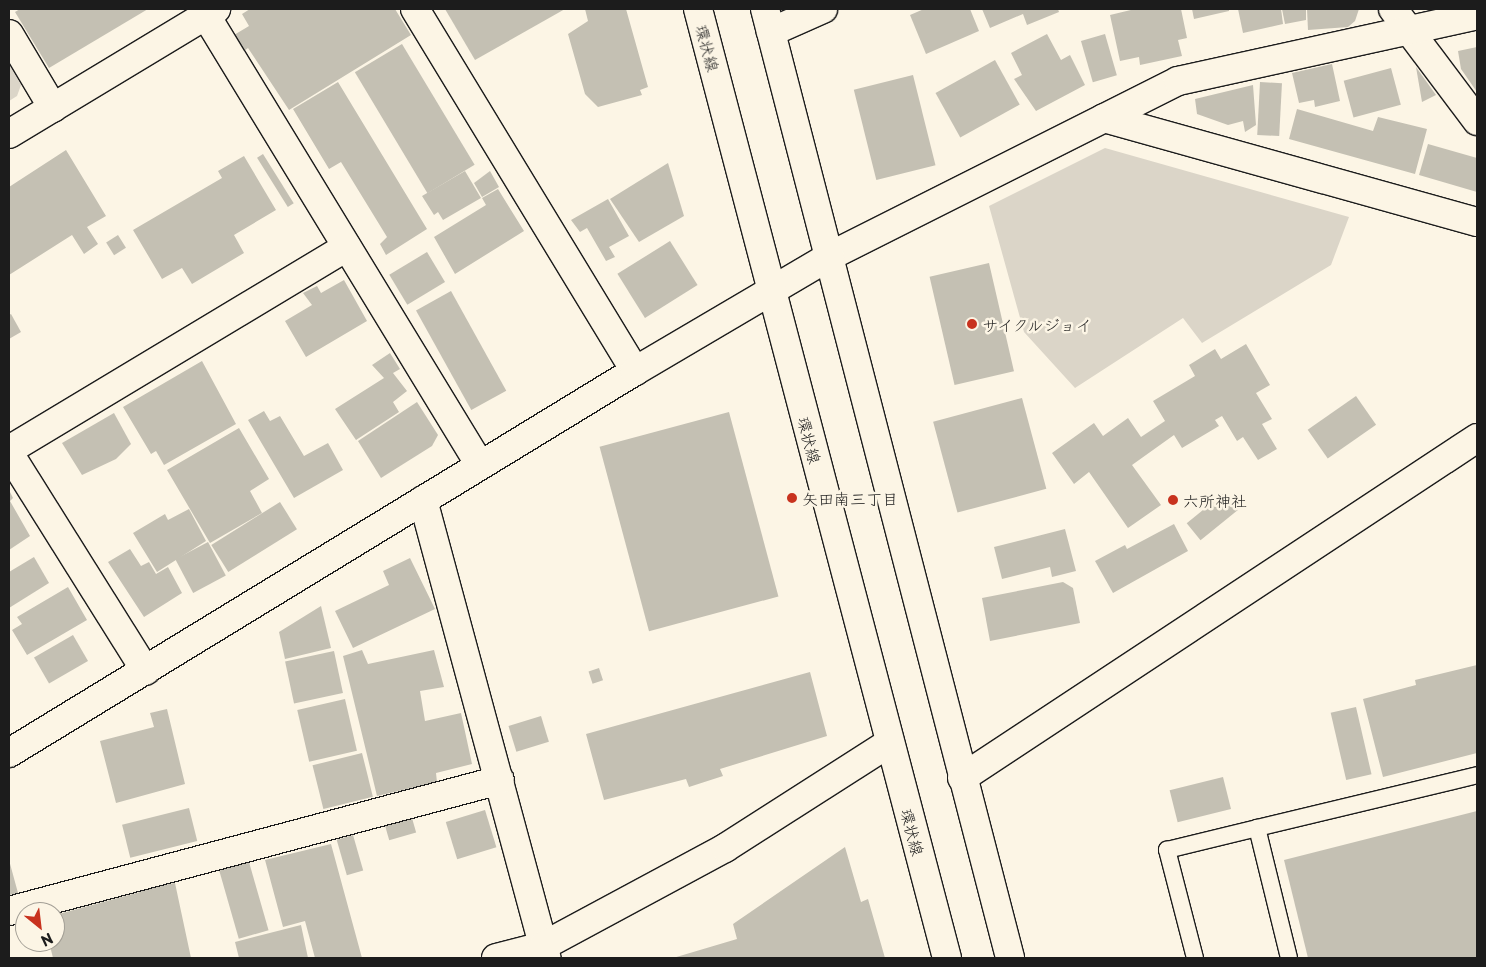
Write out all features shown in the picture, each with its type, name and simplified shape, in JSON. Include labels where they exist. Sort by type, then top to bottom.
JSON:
[{"type":"street","points":[[415,9],[635,371]]},
{"type":"street","name":"環状線","points":[[698,9],[889,743],[947,958]]},
{"type":"street","points":[[823,9],[768,20],[830,256],[962,778],[1010,958]]},
{"type":"street","points":[[9,134],[208,11],[347,247],[480,465]]},
{"type":"street","points":[[9,753],[146,671],[480,465],[771,290],[830,256],[1104,118],[1178,81],[1400,19],[1477,15]]},
{"type":"street","points":[[1400,19],[1477,121]]},
{"type":"street","points":[[9,34],[53,108]]},
{"type":"street","points":[[1104,118],[1477,222]]},
{"type":"street","points":[[146,671],[9,452],[347,247]]},
{"type":"street","points":[[962,778],[1477,438]]},
{"type":"street","points":[[423,500],[545,952]]},
{"type":"street","points":[[496,958],[545,952],[725,848],[889,743]]},
{"type":"street","points":[[9,912],[500,780]]},
{"type":"lane","points":[[1195,958],[1167,850],[1477,776]]},
{"type":"lane","points":[[1257,828],[1289,958]]},
{"type":"shaded area","points":[[9,64],[21,85],[17,96],[9,101]]},
{"type":"shaded area","points":[[1105,148],[1349,217],[1331,265],[1202,343],[1183,318],[1075,388],[1024,332],[989,206]]},
{"type":"building","points":[[20,9],[148,9],[49,68],[15,12]]},
{"type":"building","points":[[250,9],[395,9],[411,35],[289,110],[248,48],[244,51],[234,35],[249,26],[242,14]]},
{"type":"building","points":[[445,9],[565,9],[475,60]]},
{"type":"building","points":[[585,9],[626,9],[648,87],[640,90],[642,95],[598,107],[585,94],[568,34],[588,21]]},
{"type":"building","points":[[924,9],[970,9],[979,31],[926,54],[910,15]]},
{"type":"building","points":[[982,9],[1058,9],[1059,12],[1027,25],[1023,14],[990,28]]},
{"type":"building","points":[[1135,9],[1181,9],[1187,38],[1178,40],[1182,56],[1140,65],[1139,57],[1120,61],[1110,15]]},
{"type":"building","points":[[1192,9],[1229,9],[1229,11],[1194,19]]},
{"type":"building","points":[[1238,9],[1281,9],[1283,24],[1243,33]]},
{"type":"building","points":[[1282,9],[1306,9],[1306,20],[1285,24]]},
{"type":"building","points":[[1307,9],[1359,9],[1355,21],[1348,27],[1308,30]]},
{"type":"building","points":[[1047,34],[1061,60],[1070,55],[1085,85],[1036,111],[1014,79],[1022,75],[1011,53]]},
{"type":"building","points":[[1105,34],[1117,75],[1093,82],[1081,41]]},
{"type":"building","points":[[402,44],[475,165],[427,193],[355,72]]},
{"type":"building","points":[[1477,47],[1477,92],[1461,69],[1458,51]]},
{"type":"building","points":[[995,60],[1020,105],[960,138],[936,93]]},
{"type":"building","points":[[1332,64],[1340,101],[1315,107],[1314,100],[1299,103],[1292,73]]},
{"type":"building","points":[[1416,67],[1436,95],[1422,102]]},
{"type":"building","points":[[1391,68],[1401,105],[1354,117],[1344,81]]},
{"type":"building","points":[[913,75],[935,165],[876,180],[854,90]]},
{"type":"building","points":[[338,82],[427,229],[386,255],[380,244],[387,237],[341,162],[329,169],[293,109]]},
{"type":"building","points":[[1260,82],[1282,83],[1279,136],[1257,135]]},
{"type":"building","points":[[1253,85],[1256,125],[1245,132],[1243,121],[1228,125],[1197,114],[1195,99]]},
{"type":"building","points":[[1297,109],[1373,131],[1378,117],[1427,129],[1415,174],[1289,139]]},
{"type":"building","points":[[1428,144],[1477,158],[1477,192],[1419,175]]},
{"type":"building","points":[[66,150],[106,216],[87,227],[98,244],[84,254],[72,235],[9,275],[9,187]]},
{"type":"building","points":[[263,154],[294,203],[288,207],[257,158]]},
{"type":"building","points":[[244,156],[276,210],[234,235],[244,253],[192,284],[182,268],[162,279],[133,230],[222,178],[218,171]]},
{"type":"building","points":[[668,163],[684,216],[639,242],[610,199]]},
{"type":"building","points":[[465,171],[481,198],[443,220],[438,212],[434,215],[422,196]]},
{"type":"building","points":[[490,171],[499,187],[482,197],[474,183]]},
{"type":"building","points":[[498,189],[524,231],[455,274],[434,237],[486,205],[482,198]]},
{"type":"building","points":[[608,199],[629,236],[609,247],[615,257],[606,261],[587,228],[580,232],[571,220]]},
{"type":"building","points":[[118,235],[126,248],[114,255],[106,242]]},
{"type":"building","points":[[670,241],[698,285],[645,318],[617,274]]},
{"type":"building","points":[[427,252],[445,282],[407,305],[389,275]]},
{"type":"building","name":"サイクルジョイ","points":[[989,263],[1014,371],[955,385],[930,277]]},
{"type":"building","points":[[344,280],[367,321],[306,357],[285,321],[312,305],[303,293],[317,286],[321,293]]},
{"type":"building","points":[[451,291],[506,391],[471,410],[416,310]]},
{"type":"building","points":[[11,314],[21,332],[9,339],[9,315]]},
{"type":"building","points":[[1246,344],[1270,385],[1256,393],[1272,419],[1262,424],[1277,449],[1258,460],[1243,437],[1237,441],[1222,416],[1215,420],[1219,426],[1182,448],[1174,435],[1132,465],[1161,505],[1128,528],[1089,472],[1074,484],[1052,453],[1094,423],[1103,436],[1128,418],[1141,437],[1165,421],[1153,401],[1195,376],[1189,365],[1215,349],[1221,359]]},
{"type":"building","points":[[390,353],[400,369],[393,373],[407,391],[393,402],[399,412],[356,440],[335,409],[384,378],[372,365]]},
{"type":"building","points":[[202,361],[236,424],[164,465],[156,451],[151,454],[123,407]]},
{"type":"building","points":[[1356,396],[1376,425],[1328,459],[1308,430]]},
{"type":"building","points":[[1022,398],[1046,489],[957,513],[933,422]]},
{"type":"building","points":[[417,402],[438,435],[432,446],[381,478],[358,441]]},
{"type":"building","points":[[264,411],[270,421],[280,416],[304,456],[328,443],[343,470],[294,498],[248,420]]},
{"type":"building","points":[[729,412],[778,596],[649,631],[600,447]]},
{"type":"building","points":[[114,413],[131,444],[116,459],[82,475],[62,443]]},
{"type":"building","points":[[239,428],[269,479],[250,491],[262,513],[210,543],[167,470]]},
{"type":"building","points":[[9,490],[13,498],[10,501],[30,536],[9,550]]},
{"type":"building","points":[[1224,493],[1238,510],[1201,540],[1187,523]]},
{"type":"building","points":[[280,502],[297,529],[228,572],[211,545]]},
{"type":"building","points":[[189,509],[206,541],[157,572],[133,533],[165,514],[168,520]]},
{"type":"building","points":[[1174,524],[1188,551],[1113,593],[1095,561],[1125,545],[1127,549]]},
{"type":"building","points":[[1065,529],[1076,571],[1052,577],[1050,567],[1002,579],[994,547]]},
{"type":"building","points":[[208,542],[226,576],[193,593],[175,559]]},
{"type":"building","points":[[130,549],[141,566],[149,562],[156,574],[168,567],[182,593],[144,617],[108,562]]},
{"type":"building","points":[[34,557],[49,583],[9,608],[9,572]]},
{"type":"building","points":[[410,558],[435,609],[353,648],[335,611],[389,585],[383,571]]},
{"type":"building","points":[[1063,582],[1073,588],[1080,623],[990,641],[982,598]]},
{"type":"building","points":[[68,587],[87,620],[27,655],[12,630],[22,624],[17,617]]},
{"type":"building","points":[[321,606],[331,648],[285,659],[279,632]]},
{"type":"building","points":[[73,635],[88,661],[49,683],[34,658]]},
{"type":"building","points":[[362,650],[368,664],[434,650],[444,687],[420,691],[425,721],[461,713],[472,764],[436,773],[437,782],[377,796],[343,656]]},
{"type":"building","points":[[334,651],[343,693],[294,703],[285,661]]},
{"type":"building","points":[[1477,665],[1477,753],[1383,777],[1363,699],[1416,685],[1415,680]]},
{"type":"building","points":[[599,668],[603,680],[593,684],[589,671]]},
{"type":"building","points":[[810,672],[827,736],[720,769],[723,776],[689,787],[686,779],[604,800],[586,734]]},
{"type":"building","points":[[345,699],[357,751],[309,762],[297,710]]},
{"type":"building","points":[[1356,707],[1372,774],[1346,780],[1331,713]]},
{"type":"building","points":[[167,709],[185,784],[116,803],[100,741],[154,727],[150,713]]},
{"type":"building","points":[[541,716],[549,742],[516,752],[508,726]]},
{"type":"building","points":[[362,753],[373,797],[323,809],[313,765]]},
{"type":"building","points":[[1223,777],[1231,809],[1178,822],[1170,790]]},
{"type":"building","points":[[189,808],[197,841],[130,858],[122,825]]},
{"type":"building","points":[[485,810],[496,847],[457,859],[446,822]]},
{"type":"building","points":[[1477,811],[1477,958],[1308,958],[1284,860]]},
{"type":"building","points":[[412,818],[416,832],[389,840],[385,826]]},
{"type":"building","points":[[353,835],[363,871],[347,875],[337,840]]},
{"type":"building","points":[[331,844],[362,958],[315,958],[305,921],[283,927],[265,860]]},
{"type":"building","points":[[845,847],[861,902],[868,899],[885,958],[673,958],[737,939],[733,924]]},
{"type":"building","points":[[9,860],[18,893],[9,895]]},
{"type":"building","points":[[249,862],[269,930],[239,939],[219,871]]},
{"type":"building","points":[[175,883],[191,958],[53,958],[52,952],[65,952],[65,912],[140,892],[139,889]]},
{"type":"building","points":[[301,925],[308,958],[239,958],[235,942]]},
{"type":"place","name":"サイクルジョイ","points":[[972,324]]},
{"type":"place","name":"矢田南三丁目","points":[[792,498]]},
{"type":"place","name":"六所神社","points":[[1173,500]]}]
